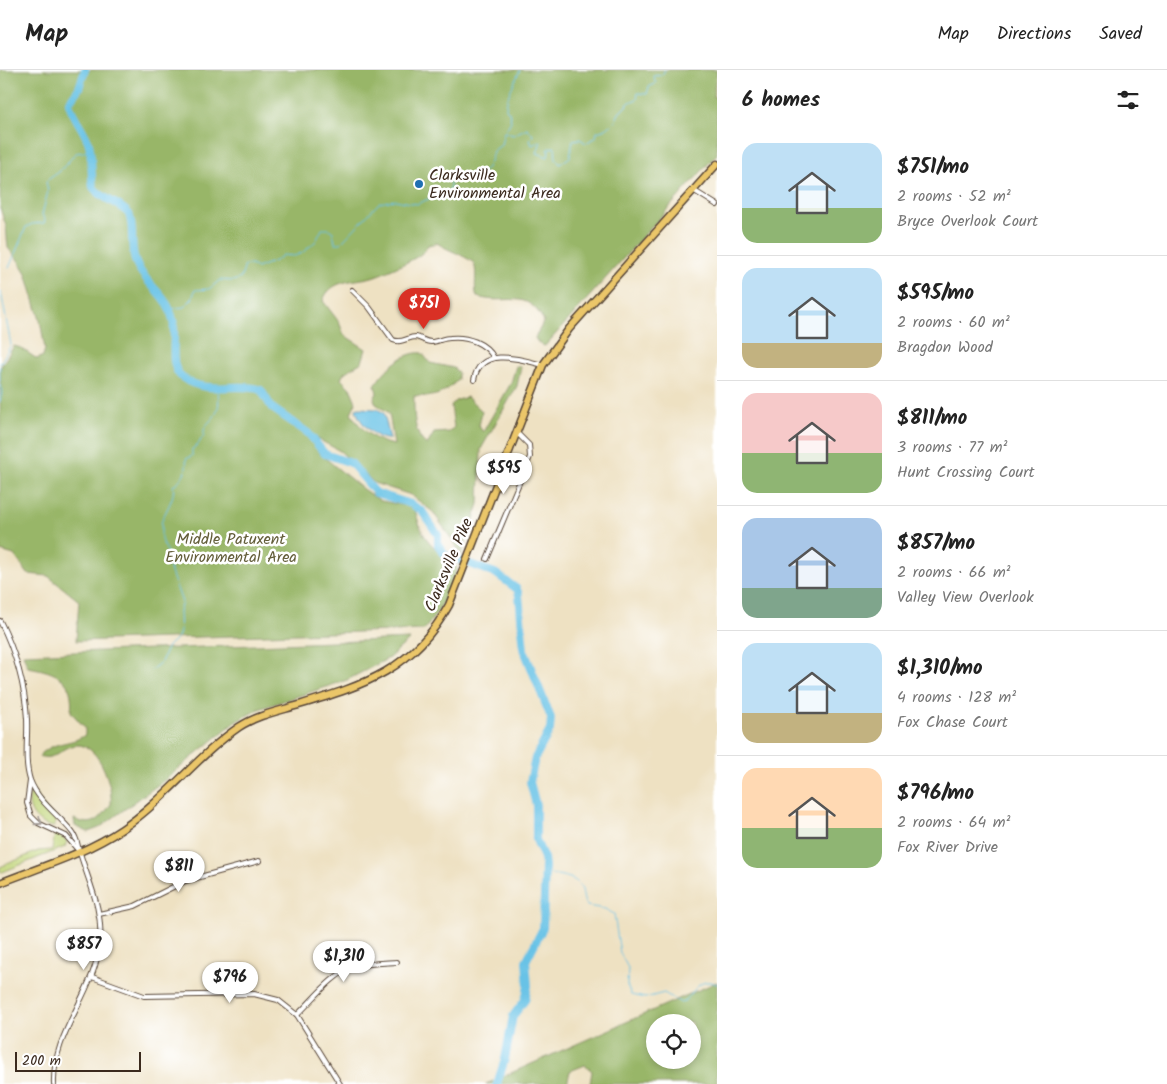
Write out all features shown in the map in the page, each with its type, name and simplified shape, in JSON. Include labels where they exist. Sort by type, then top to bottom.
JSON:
[{"type":"main road","name":"Clarksville Pike","points":[[0,883],[104,840],[130,824],[240,727],[272,713],[360,685],[395,667],[419,647],[437,626],[449,606],[543,366],[569,329],[717,164]]},
{"type":"street","points":[[693,190],[717,205]]},
{"type":"street","points":[[352,290],[369,307],[393,340],[403,341],[415,337],[428,342],[450,338],[467,340],[481,344],[490,351],[494,358]]},
{"type":"street","points":[[474,380],[478,368],[494,358],[509,358],[543,366]]},
{"type":"street","points":[[487,559],[530,457],[529,445],[516,432]]},
{"type":"street","points":[[0,621],[15,660],[24,696],[27,759],[30,779],[27,802],[31,816],[38,823],[66,836],[79,851]]},
{"type":"street","points":[[30,779],[44,804],[75,836],[100,914],[100,942],[92,977],[58,1049],[54,1068],[54,1084]]},
{"type":"street","points":[[100,914],[135,906],[185,881],[259,861]]},
{"type":"street","points":[[297,1015],[335,978],[348,970],[370,964],[397,962]]},
{"type":"street","points":[[92,977],[144,996],[263,995],[278,1000],[297,1015],[340,1084]]},
{"type":"green space","name":"Middle Patuxent Environmental Area","points":[[0,70],[717,70],[713,97],[717,97],[717,154],[545,346],[539,344],[535,338],[544,321],[530,304],[523,301],[477,297],[474,263],[437,243],[428,245],[418,256],[398,267],[372,277],[337,285],[326,294],[323,301],[339,322],[344,335],[366,349],[362,362],[344,373],[341,379],[350,388],[356,402],[351,413],[369,434],[381,441],[394,445],[389,413],[376,404],[374,399],[377,393],[375,385],[389,368],[402,358],[415,353],[422,353],[430,363],[454,368],[458,373],[458,380],[442,392],[433,396],[414,396],[414,416],[417,429],[422,441],[427,445],[434,433],[449,432],[454,427],[451,406],[455,401],[467,397],[482,411],[479,426],[483,432],[511,383],[516,366],[521,367],[517,386],[481,449],[479,504],[461,556],[459,550],[433,512],[411,495],[374,483],[340,451],[312,436],[319,453],[364,490],[381,501],[414,507],[425,536],[457,568],[444,600],[424,630],[76,641],[79,601],[48,576],[28,574],[14,555],[0,551],[0,368],[14,346],[21,348],[37,359],[43,356],[45,349],[40,320],[26,273],[8,248],[6,226],[0,208]]},
{"type":"green space","points":[[410,639],[389,658],[347,680],[259,709],[235,722],[166,779],[99,828],[88,832],[75,826],[74,819],[86,823],[96,821],[111,804],[110,787],[98,758],[84,746],[76,745],[66,748],[54,756],[39,756],[51,747],[73,741],[85,735],[85,728],[71,712],[70,692],[62,679],[48,672],[28,667],[23,654]]},
{"type":"green space","points":[[31,792],[35,793],[45,808],[57,820],[54,827],[37,820],[29,804]]},
{"type":"green space","points":[[55,833],[67,841],[65,847],[0,873],[0,867],[38,851],[52,850]]},
{"type":"green space","points":[[717,982],[717,1084],[590,1084],[592,1071],[585,1065],[570,1071],[567,1084],[486,1084]]},
{"type":"water","points":[[356,409],[377,409],[384,413],[390,439],[379,437],[364,425]]},
{"type":"waterway","points":[[85,70],[79,88],[69,102],[89,144],[93,187],[101,195],[129,214],[136,263],[145,278],[166,303],[173,320],[174,359],[178,373],[183,378],[202,386],[242,387],[261,390],[272,408],[308,433],[325,454],[351,463],[376,493],[411,504],[422,511],[438,535],[438,545],[445,555],[495,573],[517,589],[524,650],[551,718],[550,730],[535,758],[530,782],[536,805],[536,840],[544,858],[545,866],[543,928],[526,961],[528,986],[525,1000],[513,1016],[505,1059],[497,1084]]},
{"type":"waterway","points":[[506,130],[511,121],[509,112],[506,109],[507,99],[520,70]]},
{"type":"waterway","points":[[170,309],[184,307],[192,299],[195,290],[209,289],[220,280],[233,281],[241,278],[245,265],[257,268],[275,261],[283,255],[294,256],[302,253],[316,241],[322,229],[329,229],[333,232],[335,243],[341,243],[379,203],[395,200],[417,204],[431,198],[435,192],[447,192],[450,189],[450,181],[473,178],[483,172],[493,151],[501,145],[504,132],[513,135],[527,128],[533,135],[530,140],[532,145],[541,141],[537,153],[548,157],[549,148],[555,147],[556,159],[560,164],[570,157],[573,140],[580,139],[586,143],[596,137],[597,132],[606,129],[615,122],[619,113],[630,102],[637,99],[638,93],[647,94],[649,87],[656,83],[653,76],[662,75],[665,70]]},
{"type":"waterway","points":[[9,268],[26,227],[32,224],[44,223],[45,220],[42,215],[48,191],[46,181],[59,172],[76,153],[90,151]]},
{"type":"waterway","points":[[0,364],[11,345],[1,292]]},
{"type":"waterway","points":[[0,366],[0,382]]},
{"type":"waterway","points":[[0,384],[2,392],[0,402]]},
{"type":"waterway","points":[[151,670],[161,662],[168,646],[178,637],[180,632],[179,612],[182,602],[169,567],[166,549],[161,540],[162,520],[172,499],[173,486],[182,478],[185,471],[186,459],[192,456],[192,449],[197,446],[204,435],[205,427],[217,412],[218,389]]},
{"type":"waterway","points":[[545,873],[575,880],[581,887],[587,906],[605,909],[614,914],[620,953],[628,968],[627,985],[631,995],[645,998],[664,993],[681,1003],[700,984],[704,982],[717,984]]},
{"type":"place","name":"Clarksville Environmental Area","points":[[419,184]]}]
